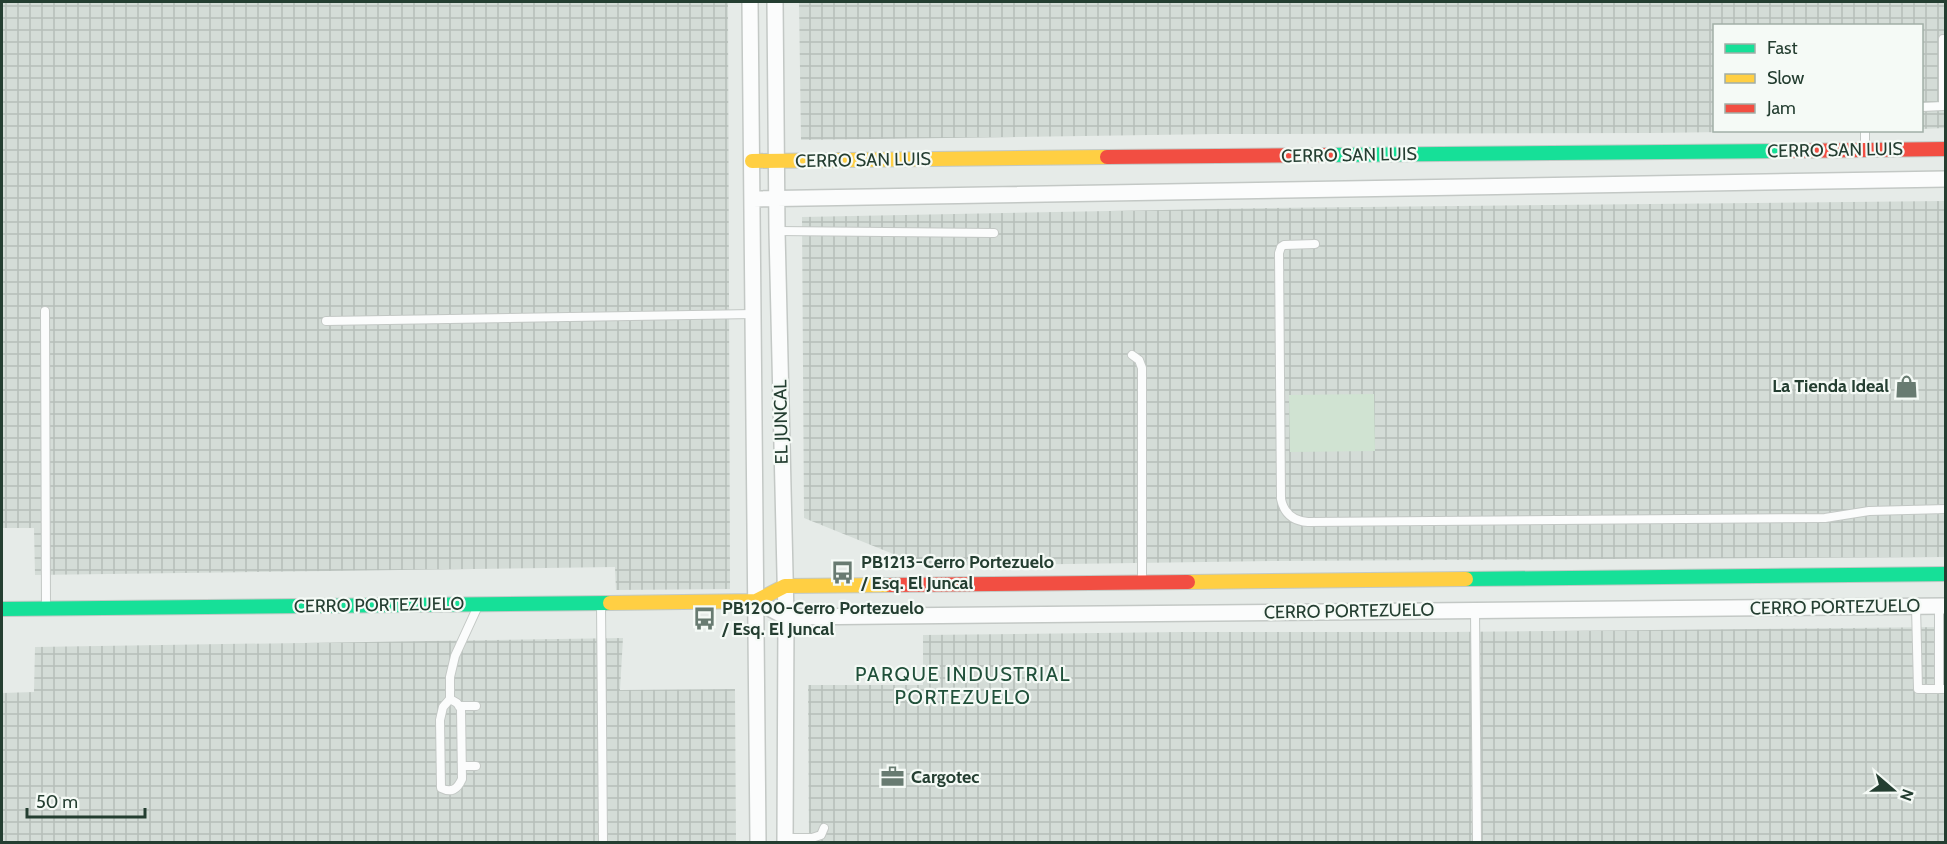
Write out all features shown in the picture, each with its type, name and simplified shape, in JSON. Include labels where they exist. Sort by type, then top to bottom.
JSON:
[{"type":"street","name":"EL JUNCAL","points":[[750,2],[758,843]]},
{"type":"street","name":"EL JUNCAL","points":[[775,2],[777,231],[786,617],[785,840]]},
{"type":"street","name":"CERRO SAN LUIS","points":[[752,161],[1946,149]]},
{"type":"street","name":"CERRO SAN LUIS","points":[[753,199],[1946,178]]},
{"type":"street","name":"CERRO PORTEZUELO","points":[[2,609],[756,601],[785,586],[1946,574]]},
{"type":"street","name":"CERRO PORTEZUELO","points":[[756,601],[786,617],[1942,606]]},
{"type":"lane","points":[[1923,107],[1943,106],[1943,39]]},
{"type":"lane","points":[[1865,132],[1865,150]]},
{"type":"lane","points":[[777,231],[994,233]]},
{"type":"lane","points":[[1316,244],[1284,245],[1280,253],[1281,499],[1287,513],[1297,520],[1308,522],[1826,518],[1889,510],[1946,509]]},
{"type":"lane","points":[[45,311],[46,608]]},
{"type":"lane","points":[[326,321],[754,315]]},
{"type":"lane","points":[[1132,355],[1139,360],[1142,369],[1142,582]]},
{"type":"lane","points":[[601,603],[603,843]]},
{"type":"lane","points":[[450,699],[461,709],[462,780],[453,791],[447,791],[441,788],[440,720],[443,707],[450,699],[450,677],[455,656],[479,604]]},
{"type":"lane","points":[[1916,606],[1918,689],[1942,689],[1942,606]]},
{"type":"lane","points":[[1475,610],[1477,843]]},
{"type":"lane","points":[[459,706],[476,706]]},
{"type":"lane","points":[[462,766],[476,766]]},
{"type":"lane","points":[[785,840],[813,838],[821,835],[824,828]]},
{"type":"shaded area","points":[[2,2],[728,2],[730,589],[616,590],[615,567],[35,575],[34,528],[2,528]]},
{"type":"shaded area","points":[[799,2],[1945,2],[1945,128],[1923,129],[1923,24],[1713,24],[1713,132],[1730,132],[1218,134],[801,140]]},
{"type":"shaded area","points":[[1945,201],[1945,557],[1275,561],[923,566],[804,518],[802,217],[1268,208]]},
{"type":"shaded area","points":[[1945,627],[1945,842],[809,842],[808,685],[923,685],[923,635]]},
{"type":"shaded area","points":[[623,638],[620,690],[735,689],[736,842],[2,842],[2,693],[34,692],[35,647]]},
{"type":"green space","points":[[1374,394],[1375,451],[1290,452],[1289,395]]},
{"type":"traffic: fast","points":[[1329,155],[1787,151]]},
{"type":"traffic: fast","points":[[1466,579],[1946,574]]},
{"type":"traffic: fast","points":[[2,609],[610,603]]},
{"type":"traffic: slow","points":[[752,161],[1107,157]]},
{"type":"traffic: slow","points":[[1188,582],[1466,579]]},
{"type":"traffic: slow","points":[[610,603],[756,601],[785,586],[890,585]]},
{"type":"traffic: jam","points":[[1787,151],[1946,149]]},
{"type":"traffic: jam","points":[[1107,157],[1329,155]]},
{"type":"traffic: jam","points":[[890,585],[1188,582]]},
{"type":"place","name":"La Tienda Ideal","points":[[1907,386]]},
{"type":"place","name":"PB1213-Cerro Portezuelo / Esq. El Juncal","points":[[843,572]]},
{"type":"place","name":"PB1200-Cerro Portezuelo / Esq. El Juncal","points":[[704,618]]},
{"type":"place","name":"Cargotec","points":[[893,777]]},
{"type":"district","name":"PARQUE INDUSTRIAL PORTEZUELO","points":[[963,686]]}]
